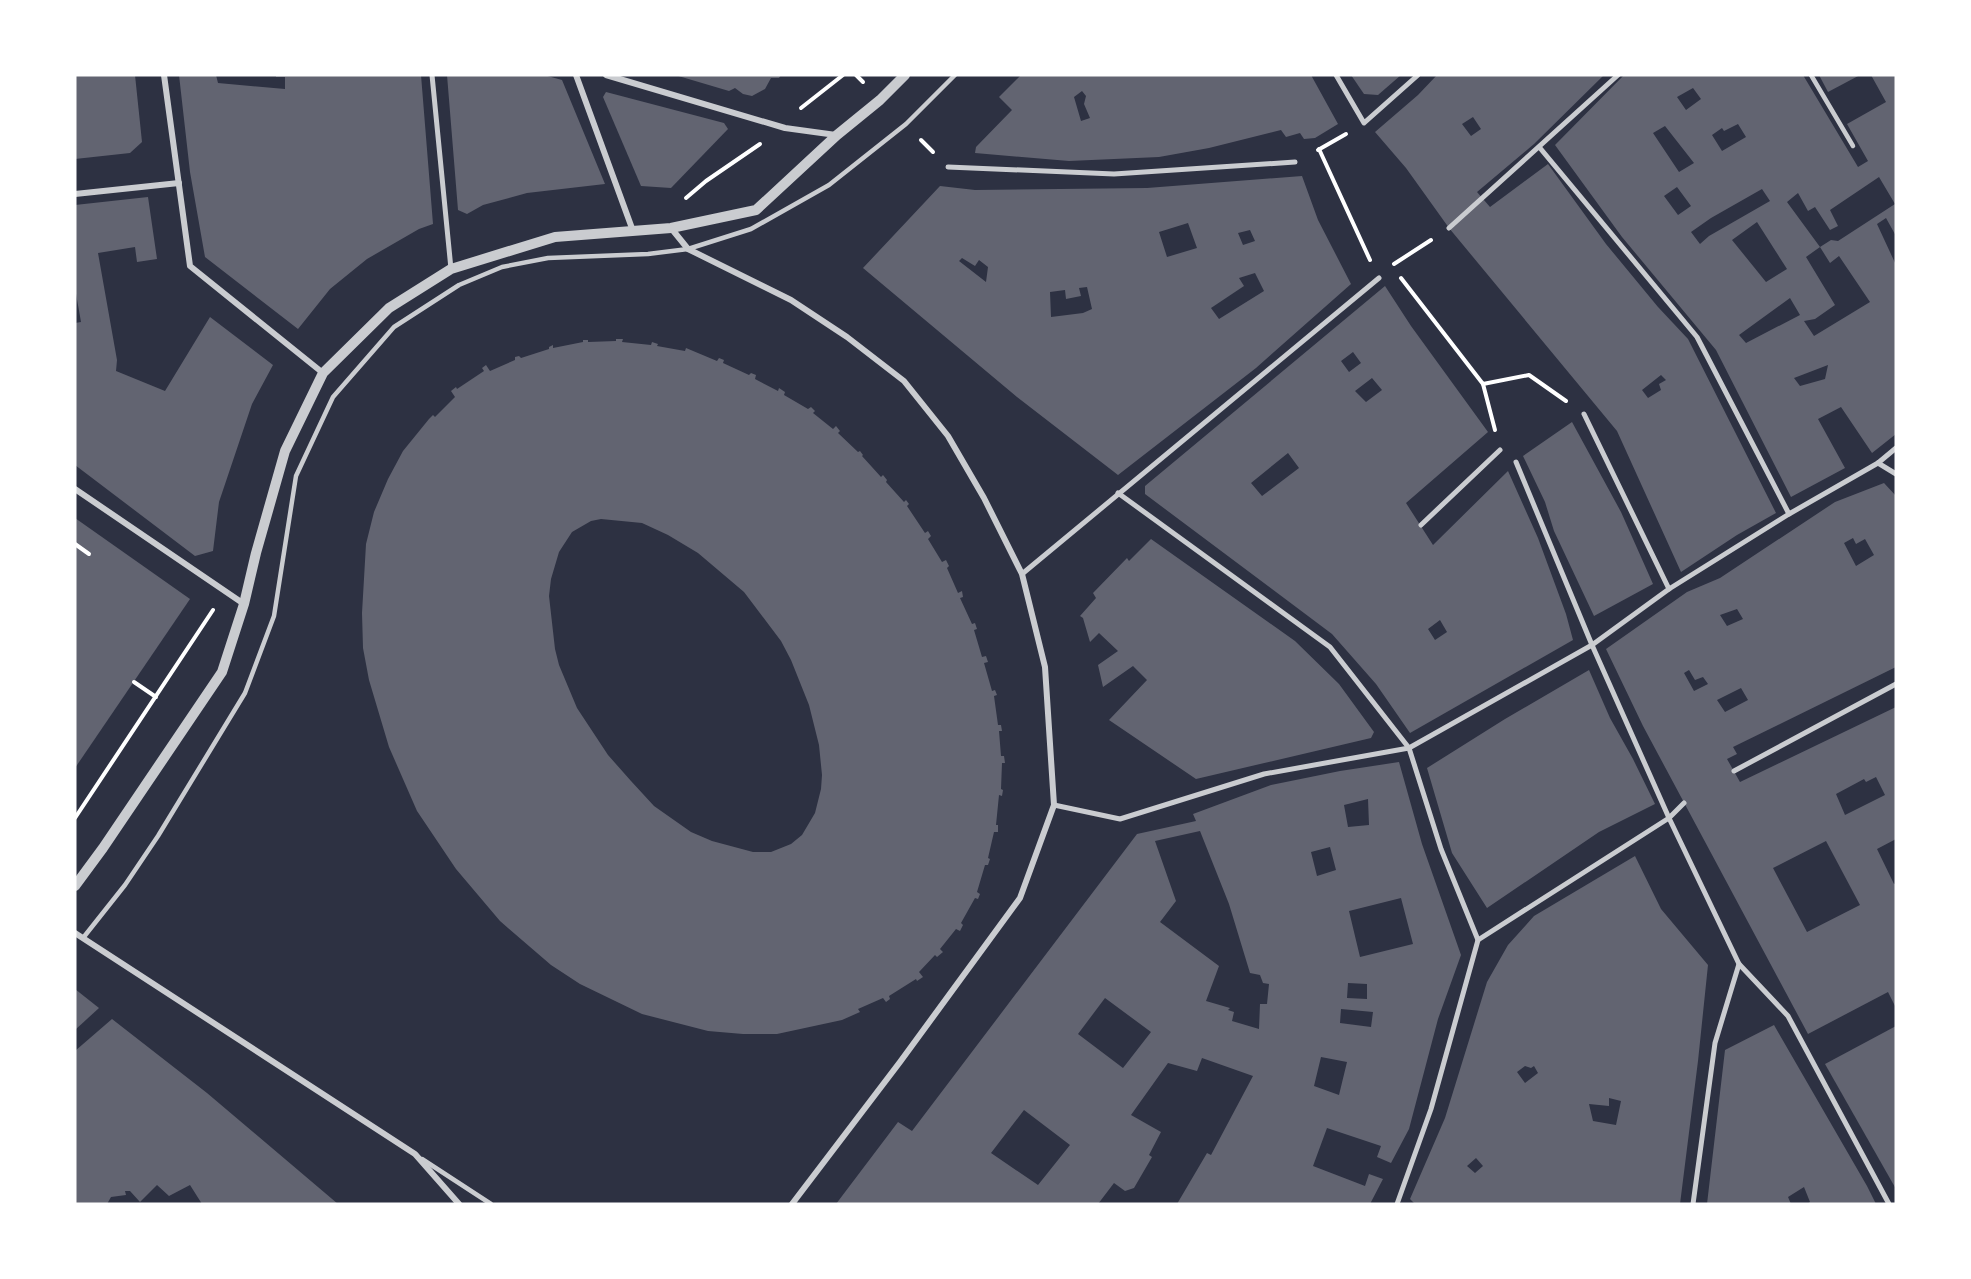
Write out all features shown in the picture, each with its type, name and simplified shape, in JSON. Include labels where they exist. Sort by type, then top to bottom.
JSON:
[{"type":"street","points":[[164,75],[190,266],[322,373]]},
{"type":"street","points":[[432,75],[451,269]]},
{"type":"street","points":[[576,75],[633,231]]},
{"type":"street","points":[[606,75],[784,128],[837,135]]},
{"type":"street","points":[[75,886],[222,672],[244,604],[285,451],[322,373],[389,308],[451,269],[555,237],[671,228],[756,210],[905,75]]},
{"type":"street","points":[[1336,75],[1364,123],[1419,75]]},
{"type":"street","points":[[1449,228],[1618,75]]},
{"type":"street","points":[[1540,148],[1697,337],[1789,514]]},
{"type":"street","points":[[948,167],[1114,174],[1295,162]]},
{"type":"street","points":[[75,194],[179,183]]},
{"type":"street","points":[[671,228],[688,249],[791,300],[904,381],[948,436],[984,498],[1022,574],[1045,667],[1053,805],[1020,898],[792,1204]]},
{"type":"street","points":[[1022,574],[1379,278]]},
{"type":"street","points":[[1584,414],[1670,589]]},
{"type":"street","points":[[1053,805],[1120,819],[1264,774],[1409,748],[1592,645],[1670,589],[1789,514],[1878,463],[1896,448]]},
{"type":"street","points":[[1421,525],[1500,450]]},
{"type":"street","points":[[1516,462],[1592,645],[1669,818],[1739,964],[1788,1016],[1888,1204]]},
{"type":"street","points":[[1878,463],[1896,474]]},
{"type":"street","points":[[75,489],[244,604]]},
{"type":"street","points":[[1118,493],[1330,647],[1409,748],[1441,849],[1478,940],[1431,1109],[1397,1204]]},
{"type":"street","points":[[1734,771],[1896,684]]},
{"type":"street","points":[[1478,940],[1669,818],[1684,803]]},
{"type":"street","points":[[75,933],[415,1154],[459,1204]]},
{"type":"street","points":[[1693,1204],[1715,1043],[1739,964]]},
{"type":"lane","points":[[83,938],[125,885],[158,836],[245,693],[274,616],[296,476],[333,397],[394,327],[459,285],[502,267],[548,258],[648,254],[688,249],[751,229],[829,185],[906,124],[955,75]]},
{"type":"lane","points":[[1811,75],[1853,146]]},
{"type":"lane","points":[[415,1154],[491,1204]]},
{"type":"path","points":[[682,201],[706,181],[784,128],[796,111],[843,75]]},
{"type":"path","points":[[1295,162],[1364,123]]},
{"type":"path","points":[[1319,149],[1379,278],[1392,266],[1449,228]]},
{"type":"path","points":[[1392,266],[1483,384],[1500,450]]},
{"type":"path","points":[[1483,384],[1529,375],[1584,414]]},
{"type":"path","points":[[75,544],[88,554]]},
{"type":"path","points":[[75,818],[225,592]]},
{"type":"path","points":[[134,682],[156,697]]},
{"type":"building","points":[[75,75],[135,75],[142,142],[130,153],[75,159]]},
{"type":"building","points":[[179,75],[216,75],[218,83],[285,89],[285,77],[276,77],[276,75],[421,75],[433,224],[419,229],[367,259],[330,289],[298,329],[205,257],[190,172]]},
{"type":"building","points":[[447,75],[544,75],[562,80],[605,184],[527,193],[483,205],[467,214],[458,210]]},
{"type":"building","points":[[675,75],[781,75],[779,78],[771,78],[765,89],[752,96],[743,94],[735,88],[729,91]]},
{"type":"building","points":[[1021,75],[1311,75],[1338,124],[1315,138],[1304,139],[1300,133],[1286,137],[1281,130],[1209,148],[1159,157],[1069,161],[975,153],[976,147],[1012,110],[999,97]],"holes":[[[1082,91],[1086,96],[1084,104],[1090,118],[1081,121],[1074,97]]]},
{"type":"building","points":[[1351,75],[1401,75],[1378,95],[1364,94]]},
{"type":"building","points":[[1437,75],[1604,75],[1534,144],[1477,192],[1490,207],[1548,164],[1606,244],[1658,307],[1688,339],[1776,513],[1737,535],[1681,572],[1617,431],[1449,228],[1406,168],[1375,132],[1418,95]],"holes":[[[1473,117],[1481,129],[1471,136],[1462,124]],[[1661,375],[1666,380],[1659,384],[1661,390],[1648,398],[1642,390]]]},
{"type":"building","points":[[1624,75],[1803,75],[1858,167],[1868,161],[1847,124],[1886,102],[1871,75],[1896,75],[1896,236],[1886,218],[1877,224],[1896,265],[1896,434],[1872,453],[1841,407],[1818,419],[1845,468],[1791,497],[1716,350],[1622,237],[1555,145]],"holes":[[[1693,88],[1701,99],[1686,110],[1677,97]],[[1738,124],[1746,137],[1722,151],[1712,135],[1722,128],[1724,131]],[[1665,126],[1694,163],[1679,172],[1653,133]],[[1879,177],[1895,204],[1838,241],[1831,240],[1820,247],[1787,202],[1798,193],[1808,211],[1815,207],[1830,230],[1838,226],[1830,210]],[[1677,187],[1691,206],[1678,215],[1664,196]],[[1762,189],[1770,201],[1709,236],[1700,244],[1691,232]],[[1757,222],[1787,269],[1766,282],[1732,240]],[[1820,247],[1830,263],[1839,256],[1870,302],[1814,336],[1804,321],[1815,319],[1835,305],[1806,257]],[[1790,298],[1800,315],[1746,343],[1739,335]],[[1828,365],[1825,379],[1800,386],[1794,378]]]},
{"type":"building","points":[[1819,75],[1860,75],[1828,92]]},
{"type":"building","points":[[606,92],[724,123],[728,129],[671,188],[641,186],[603,97]]},
{"type":"building","points":[[1302,176],[1318,220],[1351,284],[1256,368],[1118,475],[1017,397],[863,268],[940,186],[975,190],[1147,188]],"holes":[[[1188,223],[1197,248],[1167,257],[1159,232]],[[1250,230],[1255,241],[1243,245],[1238,233]],[[962,258],[975,266],[979,260],[988,267],[986,282],[959,261]],[[1255,273],[1264,291],[1219,319],[1211,308],[1244,286],[1239,278]],[[1087,287],[1092,309],[1083,313],[1051,317],[1050,292],[1065,290],[1066,299],[1081,296],[1079,288]]]},
{"type":"building","points":[[148,197],[157,259],[137,262],[135,247],[98,253],[117,360],[116,371],[165,391],[210,317],[273,365],[252,404],[219,502],[213,551],[195,556],[75,465],[75,323],[81,322],[75,288],[75,205]]},
{"type":"building","points":[[1385,286],[1411,326],[1488,432],[1406,503],[1433,545],[1508,471],[1538,538],[1566,614],[1573,640],[1410,733],[1376,684],[1332,634],[1145,494],[1145,486]],"holes":[[[1353,352],[1361,363],[1349,372],[1341,361]],[[1372,378],[1382,390],[1366,402],[1355,391]],[[1288,453],[1299,468],[1262,496],[1251,483]],[[1440,620],[1447,632],[1435,640],[1428,629]]]},
{"type":"building","points":[[616,339],[623,339],[622,342],[651,345],[652,342],[658,344],[657,346],[685,351],[686,348],[717,361],[719,358],[724,360],[723,363],[749,375],[751,373],[756,375],[755,379],[778,391],[779,388],[785,392],[784,395],[808,409],[811,407],[815,411],[813,413],[833,429],[836,426],[840,431],[838,433],[858,452],[860,451],[881,477],[883,475],[886,482],[904,502],[906,500],[909,504],[907,506],[925,533],[928,531],[931,536],[928,539],[942,562],[946,560],[949,566],[947,568],[958,593],[962,591],[963,597],[960,598],[972,624],[975,623],[977,629],[974,630],[982,657],[986,656],[988,662],[984,663],[992,691],[995,690],[997,695],[994,696],[998,725],[1001,725],[1002,731],[999,731],[1001,756],[1004,756],[1005,763],[1002,763],[1001,789],[1003,790],[1002,796],[999,795],[996,825],[998,825],[998,832],[994,832],[988,858],[990,859],[988,865],[985,865],[977,892],[980,894],[978,899],[975,898],[961,923],[963,925],[960,931],[956,929],[940,949],[943,952],[937,957],[935,955],[919,972],[923,977],[889,996],[890,999],[886,1002],[883,998],[858,1009],[860,1012],[842,1020],[777,1034],[708,1031],[642,1014],[580,984],[551,965],[500,921],[456,869],[417,811],[389,747],[369,680],[363,648],[362,613],[366,544],[374,512],[403,451],[429,419],[433,415],[435,417],[455,397],[451,391],[484,371],[482,368],[486,365],[490,371],[515,360],[515,357],[521,358],[549,349],[553,345],[553,348],[583,342],[583,340],[588,340],[588,342],[616,341]],"holes":[[[601,519],[642,523],[698,553],[744,592],[781,641],[791,660],[809,705],[819,745],[822,775],[815,813],[802,835],[791,844],[771,852],[753,852],[712,841],[691,832],[654,806],[631,781],[608,755],[577,708],[559,665],[555,649],[549,596],[551,579],[559,552],[572,532],[591,521]]]},
{"type":"building","points":[[1572,422],[1621,512],[1653,584],[1594,616],[1554,531],[1545,502],[1523,456]]},
{"type":"building","points":[[1884,483],[1896,496],[1896,667],[1733,747],[1737,754],[1727,759],[1740,782],[1896,707],[1896,839],[1877,849],[1894,884],[1896,883],[1896,1008],[1888,992],[1808,1034],[1643,726],[1606,649],[1687,592],[1720,578],[1835,502]],"holes":[[[1853,538],[1856,544],[1865,539],[1874,555],[1856,566],[1844,543]],[[1737,609],[1743,619],[1727,626],[1720,615]],[[1689,670],[1695,680],[1703,677],[1708,684],[1694,691],[1684,673]],[[1741,688],[1748,700],[1725,712],[1717,700]],[[1876,777],[1885,795],[1845,815],[1836,794],[1864,779],[1866,782]],[[1826,841],[1860,905],[1807,932],[1773,868]]]},
{"type":"building","points":[[75,518],[190,599],[75,768]]},
{"type":"building","points":[[1151,539],[1295,641],[1339,684],[1374,732],[1371,738],[1196,779],[1109,720],[1147,680],[1133,666],[1103,687],[1098,665],[1118,651],[1099,633],[1090,642],[1083,618],[1080,616],[1096,598],[1093,593],[1127,558],[1129,561]]},
{"type":"building","points":[[1589,670],[1610,718],[1655,804],[1599,832],[1487,908],[1452,853],[1427,768]]},
{"type":"building","points":[[1399,762],[1422,844],[1461,955],[1438,1019],[1409,1129],[1391,1163],[1377,1157],[1381,1146],[1327,1128],[1313,1166],[1365,1186],[1369,1174],[1383,1179],[1370,1204],[1177,1204],[1207,1153],[1211,1155],[1253,1076],[1202,1058],[1197,1071],[1168,1063],[1131,1115],[1161,1132],[1149,1155],[1152,1157],[1134,1188],[1125,1191],[1114,1183],[1098,1204],[836,1204],[898,1122],[912,1131],[1137,834],[1196,821],[1193,814],[1271,785]],"holes":[[[1368,799],[1369,825],[1348,827],[1344,805]],[[1200,831],[1229,904],[1250,973],[1260,975],[1263,983],[1269,984],[1267,1004],[1260,1004],[1259,1029],[1232,1021],[1234,1012],[1228,1010],[1230,1008],[1206,1001],[1219,966],[1160,922],[1176,901],[1155,841]],[[1330,847],[1336,870],[1317,876],[1311,852]],[[1401,898],[1413,944],[1360,957],[1349,911]],[[1348,983],[1367,984],[1367,999],[1347,998]],[[1105,998],[1151,1032],[1123,1068],[1078,1034]],[[1341,1009],[1373,1012],[1371,1027],[1340,1023]],[[1321,1057],[1347,1062],[1339,1095],[1314,1086]],[[1024,1110],[1070,1145],[1038,1185],[991,1153]]]},
{"type":"building","points":[[1635,856],[1661,909],[1708,965],[1680,1204],[1415,1204],[1410,1199],[1445,1118],[1487,982],[1508,945],[1534,916]],"holes":[[[1525,1066],[1531,1068],[1534,1066],[1538,1073],[1525,1083],[1517,1072]],[[1609,1098],[1621,1101],[1616,1125],[1593,1121],[1589,1104],[1609,1106]],[[1476,1158],[1483,1166],[1475,1173],[1467,1166]]]},
{"type":"building","points":[[75,989],[99,1008],[75,1030]]},
{"type":"building","points":[[112,1019],[207,1093],[338,1204],[202,1204],[190,1185],[169,1196],[157,1185],[140,1202],[130,1191],[125,1191],[126,1195],[111,1197],[107,1204],[75,1204],[75,1051]]},
{"type":"building","points":[[1774,1025],[1876,1204],[1807,1204],[1810,1202],[1804,1187],[1788,1197],[1791,1204],[1707,1204],[1725,1050]]},
{"type":"building","points":[[1896,1026],[1896,1189],[1825,1064]]}]
